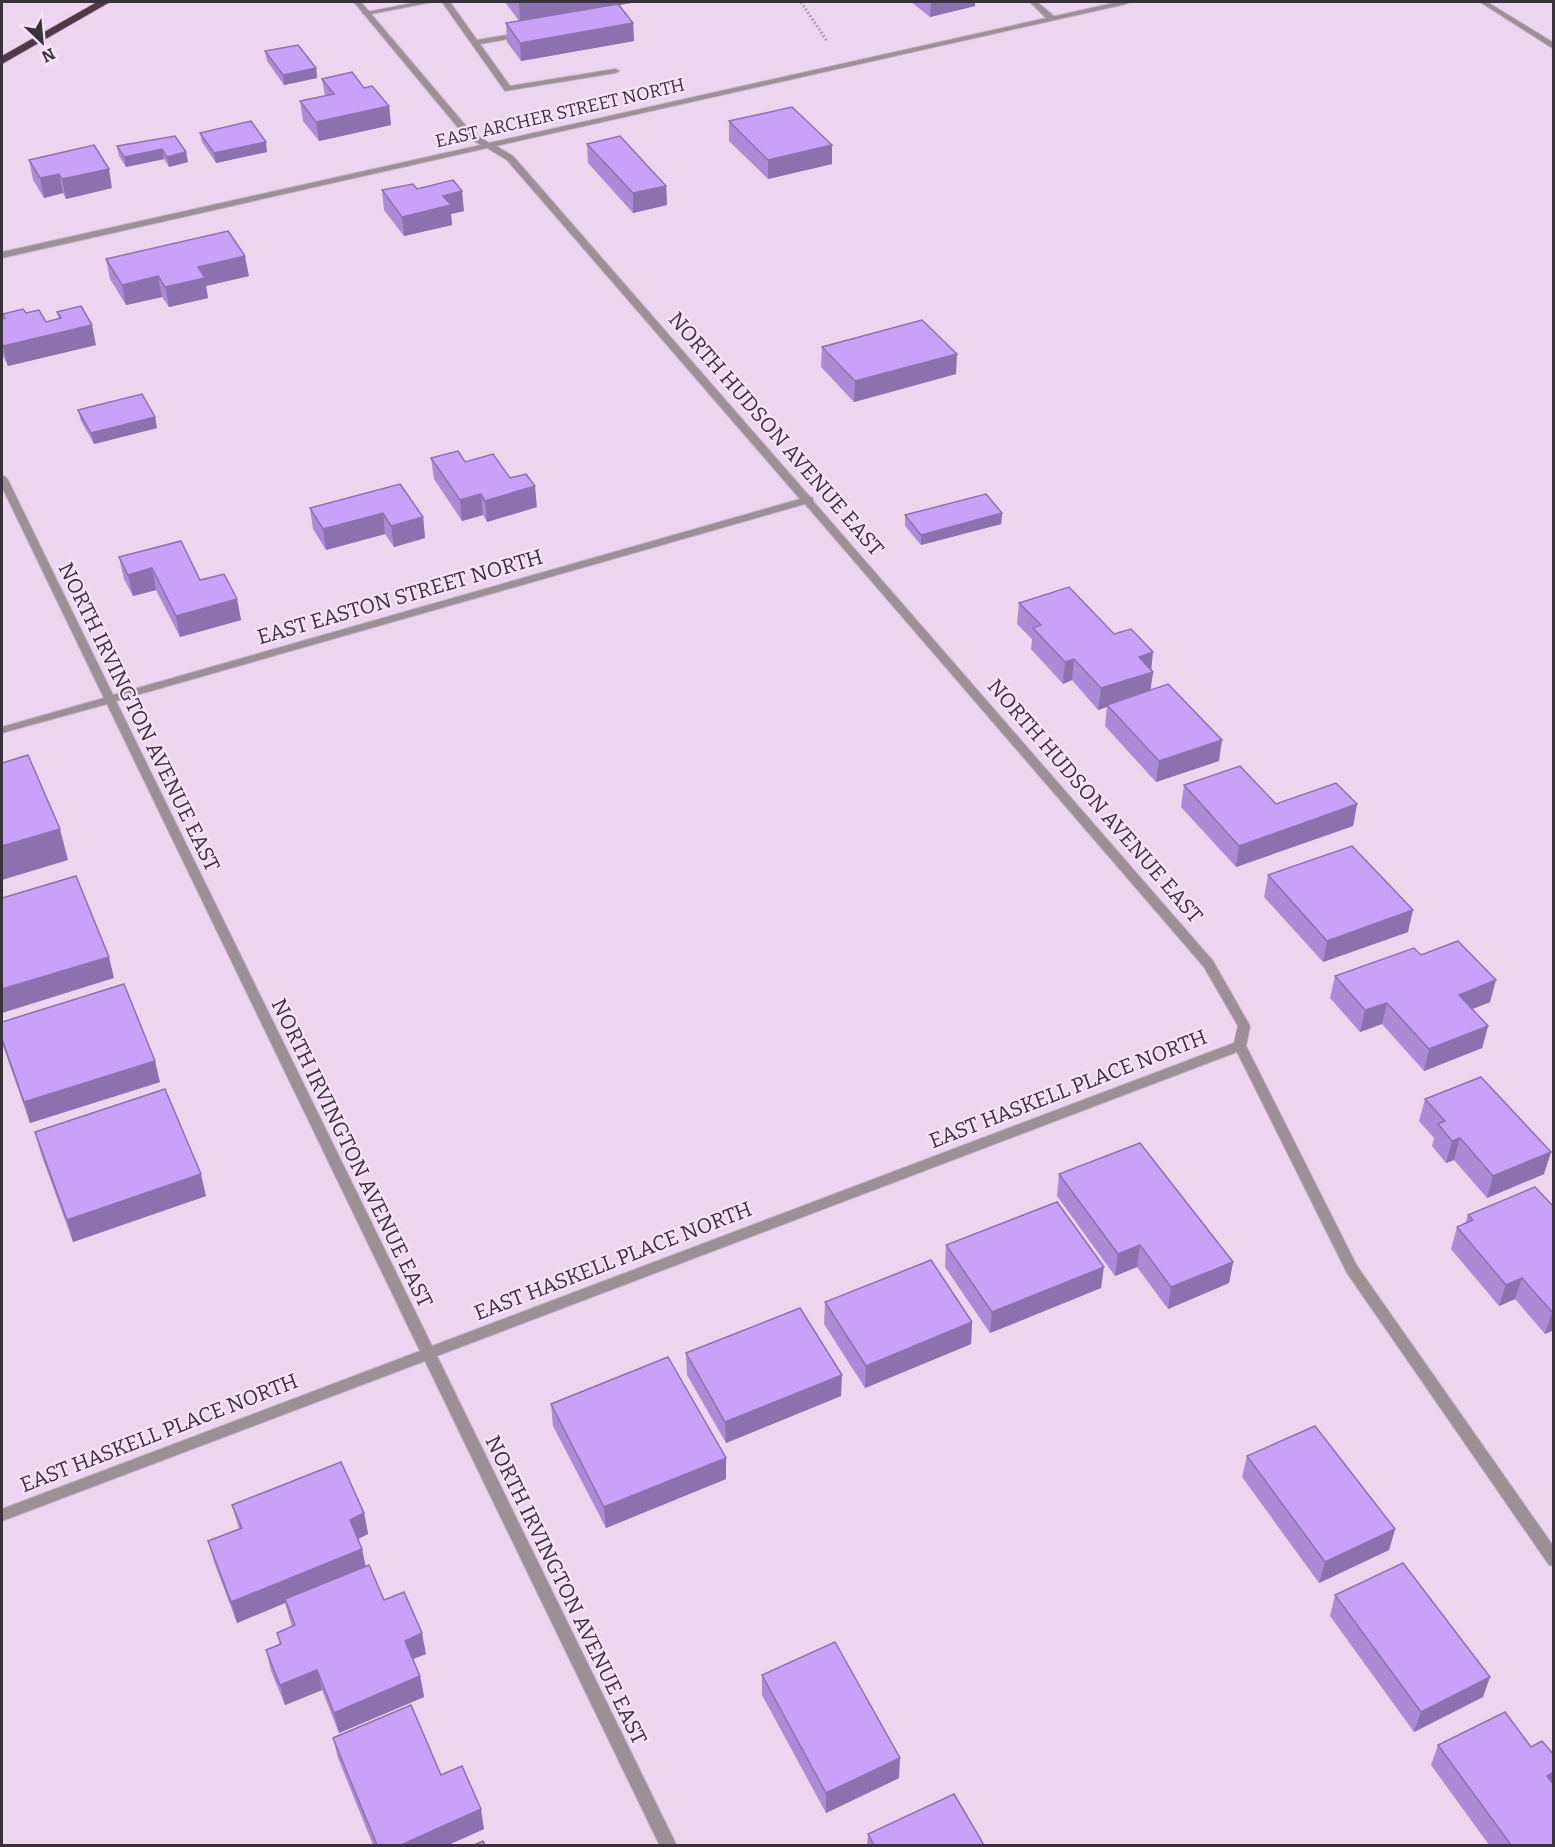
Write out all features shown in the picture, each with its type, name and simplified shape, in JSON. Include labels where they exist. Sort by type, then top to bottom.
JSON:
[{"type":"highway","points":[[2,61],[104,2]]},
{"type":"street","name":"NORTH HUDSON AVENUE EAST","points":[[357,2],[468,134],[510,158],[809,500],[1209,964],[1244,1026],[1240,1046],[1352,1269],[1554,1560]]},
{"type":"street","points":[[366,13],[428,2]]},
{"type":"street","points":[[446,2],[508,88],[615,71]]},
{"type":"street","points":[[1032,2],[1051,18]]},
{"type":"street","name":"EAST ARCHER STREET NORTH","points":[[2,255],[1126,2]]},
{"type":"street","points":[[1483,2],[1554,47]]},
{"type":"street","points":[[474,43],[530,33]]},
{"type":"street","name":"NORTH IRVINGTON AVENUE EAST","points":[[2,478],[669,1845]]},
{"type":"street","name":"EAST EASTON STREET NORTH","points":[[2,730],[809,500]]},
{"type":"street","name":"EAST HASKELL PLACE NORTH","points":[[2,1515],[1240,1046]]},
{"type":"path","points":[[801,2],[843,65]]},
{"type":"building","points":[[618,4],[633,23],[520,43],[506,23]]},
{"type":"building","points":[[298,45],[316,68],[283,75],[265,51]]},
{"type":"building","points":[[352,72],[364,88],[372,86],[389,106],[316,122],[300,101],[334,94],[322,79]]},
{"type":"building","points":[[792,107],[832,145],[768,160],[729,121]]},
{"type":"building","points":[[251,121],[266,142],[214,153],[200,133]]},
{"type":"building","points":[[175,136],[186,152],[167,157],[162,149],[124,157],[117,146]]},
{"type":"building","points":[[620,136],[666,186],[633,193],[587,144]]},
{"type":"building","points":[[94,145],[109,169],[62,179],[59,174],[40,178],[29,160]]},
{"type":"building","points":[[453,180],[462,191],[443,196],[451,205],[402,217],[382,190],[413,184],[417,189]]},
{"type":"building","points":[[228,231],[245,256],[198,267],[205,278],[165,287],[158,276],[122,285],[106,259]]},
{"type":"building","points":[[81,306],[92,325],[3,346],[2,319],[5,318],[3,314],[23,309],[26,313],[39,310],[46,322],[61,318],[57,312]]},
{"type":"building","points":[[922,320],[957,354],[855,381],[822,347]]},
{"type":"building","points":[[142,394],[155,417],[91,433],[78,410]]},
{"type":"building","points":[[458,451],[465,462],[493,454],[510,478],[526,474],[535,486],[485,501],[481,494],[460,500],[431,458]]},
{"type":"building","points":[[400,484],[423,517],[391,526],[383,513],[323,529],[310,508]]},
{"type":"building","points":[[986,494],[1002,513],[921,535],[905,515]]},
{"type":"building","points":[[181,541],[200,580],[224,574],[237,599],[176,616],[152,568],[128,575],[119,557]]},
{"type":"building","points":[[1069,587],[1114,634],[1131,629],[1153,652],[1139,657],[1153,672],[1101,688],[1074,659],[1065,662],[1033,628],[1041,625],[1019,603]]},
{"type":"building","points":[[1168,684],[1222,740],[1159,761],[1107,705]]},
{"type":"building","points":[[28,755],[60,829],[2,846],[2,763]]},
{"type":"building","points":[[1240,766],[1276,804],[1336,783],[1357,804],[1239,846],[1184,785]]},
{"type":"building","points":[[1352,846],[1413,910],[1327,941],[1268,875]]},
{"type":"building","points":[[76,876],[109,957],[2,989],[2,898]]},
{"type":"building","points":[[1458,941],[1496,980],[1459,995],[1488,1026],[1429,1049],[1387,1003],[1365,1010],[1335,976],[1414,948],[1421,955]]},
{"type":"building","points":[[124,984],[155,1061],[24,1102],[2,1039],[2,1022]]},
{"type":"building","points":[[1481,1077],[1551,1152],[1493,1176],[1460,1138],[1452,1141],[1438,1124],[1445,1121],[1425,1099]]},
{"type":"building","points":[[165,1089],[201,1174],[67,1220],[35,1132]]},
{"type":"building","points":[[1140,1143],[1233,1262],[1171,1287],[1140,1245],[1118,1254],[1059,1174]]},
{"type":"building","points":[[1535,1187],[1554,1207],[1554,1312],[1522,1278],[1506,1285],[1457,1227],[1473,1220],[1468,1215]]},
{"type":"building","points":[[1057,1202],[1104,1267],[992,1312],[946,1245]]},
{"type":"building","points":[[931,1260],[972,1322],[866,1366],[825,1302]]},
{"type":"building","points":[[800,1308],[842,1375],[725,1422],[686,1353]]},
{"type":"building","points":[[668,1357],[726,1458],[604,1507],[551,1404]]},
{"type":"building","points":[[1315,1426],[1395,1529],[1325,1562],[1247,1456]]},
{"type":"building","points":[[341,1462],[364,1513],[350,1520],[362,1549],[231,1602],[208,1541],[242,1528],[232,1505]]},
{"type":"building","points":[[1403,1563],[1490,1677],[1421,1712],[1335,1595]]},
{"type":"building","points":[[369,1565],[384,1600],[404,1592],[422,1633],[405,1641],[420,1676],[334,1713],[317,1670],[280,1685],[266,1650],[281,1644],[277,1633],[295,1625],[285,1599]]},
{"type":"building","points":[[835,1642],[900,1758],[826,1793],[762,1675]]},
{"type":"building","points":[[411,1705],[441,1775],[462,1766],[481,1809],[401,1845],[377,1845],[333,1738]]},
{"type":"building","points":[[1505,1712],[1531,1747],[1542,1741],[1554,1755],[1554,1772],[1547,1776],[1554,1785],[1554,1845],[1511,1845],[1438,1745]]},
{"type":"building","points":[[954,1794],[984,1845],[874,1845],[868,1834]]}]
